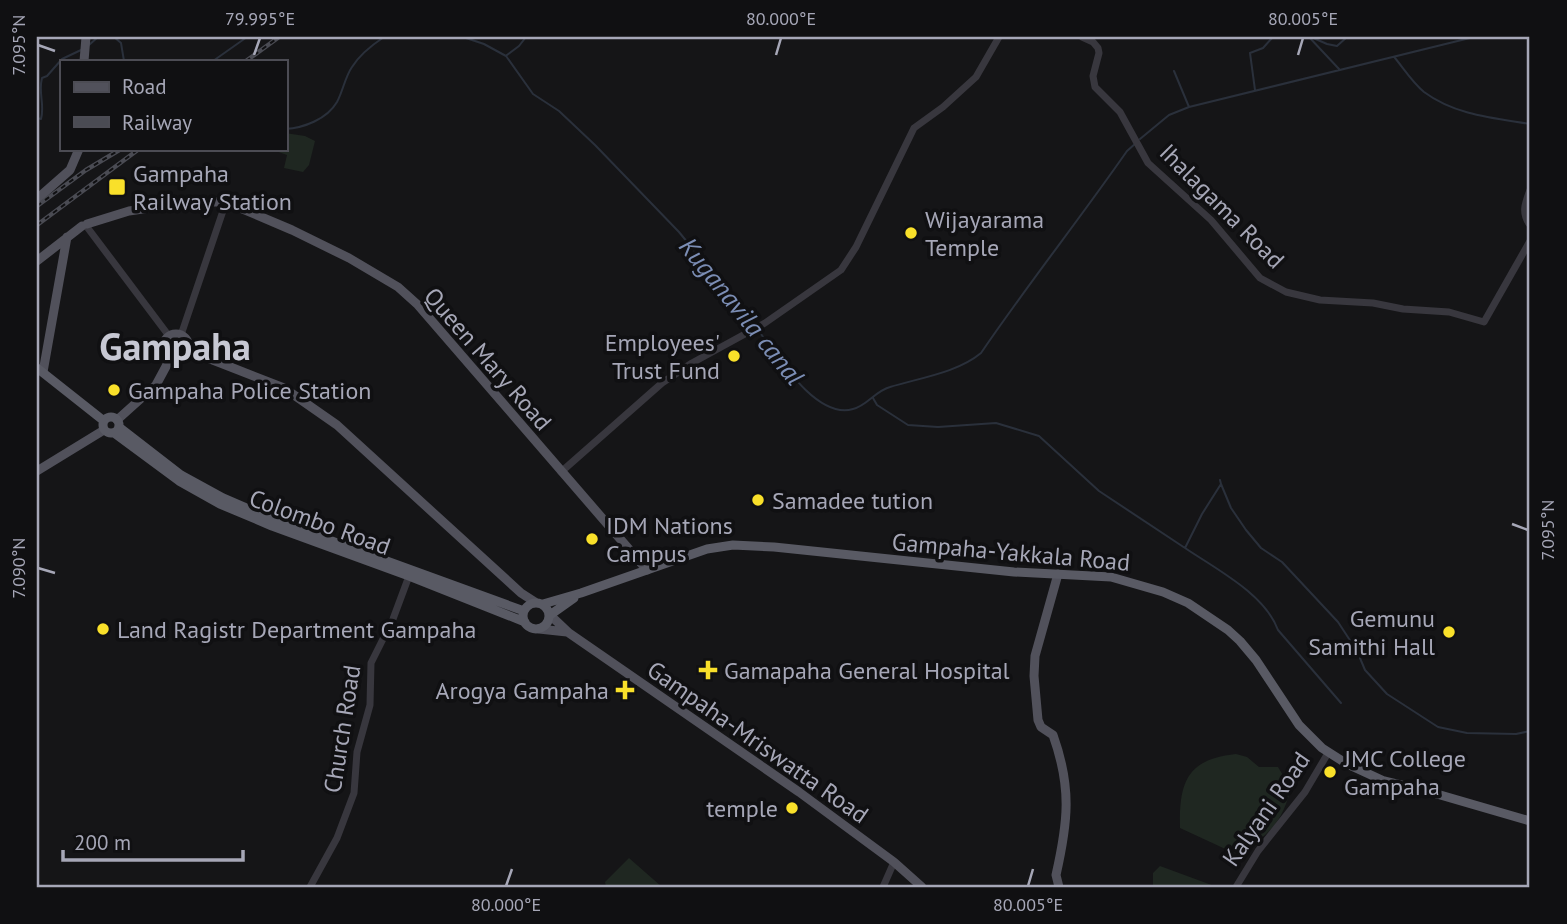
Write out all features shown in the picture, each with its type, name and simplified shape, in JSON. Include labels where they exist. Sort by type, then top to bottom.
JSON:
[{"type":"highway","points":[[40,370],[104,425],[108,417],[117,427]]},
{"type":"highway","name":"Colombo Road","points":[[104,425],[109,434],[117,427],[187,487],[243,511],[411,573],[524,610]]},
{"type":"highway","name":"Gampaha-Yakkala Road","points":[[539,603],[581,593],[707,549],[733,545],[979,569],[1111,577],[1142,584],[1188,603],[1240,641],[1256,660],[1293,718],[1328,753],[1364,774],[1530,821]]},
{"type":"highway","name":"Colombo Road","points":[[411,573],[525,622]]},
{"type":"highway","name":"Gampaha-Yakkala Road","points":[[550,615],[581,593]]},
{"type":"highway","points":[[539,603],[550,615],[545,625],[539,629],[532,628],[525,622],[524,610],[539,603]]},
{"type":"main road","points":[[84,60],[86,37]]},
{"type":"main road","points":[[37,199],[70,170],[79,150]]},
{"type":"main road","points":[[37,261],[66,237],[86,226],[130,211],[191,202],[226,202]]},
{"type":"main road","name":"Queen Mary Road","points":[[226,202],[331,249],[398,287],[418,305],[647,570]]},
{"type":"main road","points":[[40,370],[66,237]]},
{"type":"main road","points":[[185,357],[189,347],[187,340],[181,335],[169,336],[163,347],[170,359],[205,356]]},
{"type":"main road","points":[[189,347],[284,388],[337,425],[521,593],[539,603]]},
{"type":"main road","points":[[117,427],[156,385],[170,359]]},
{"type":"main road","points":[[37,471],[104,425]]},
{"type":"main road","points":[[1058,574],[1035,656],[1034,676],[1038,720],[1041,727],[1053,735],[1068,800],[1056,875],[1059,887]]},
{"type":"main road","points":[[521,593],[524,610]]},
{"type":"main road","name":"Gampaha-Mriswatta Road","points":[[550,615],[569,633],[752,759],[894,862],[922,887]]},
{"type":"main road","name":"Gampaha-Mriswatta Road","points":[[539,629],[569,633]]},
{"type":"street","points":[[561,472],[662,383],[692,363],[765,323],[841,270],[856,247],[914,128],[943,107],[976,77],[999,37]]},
{"type":"street","name":"Ihalagama Road","points":[[1082,37],[1093,42],[1098,48],[1093,76],[1095,87],[1120,112],[1133,139],[1155,170],[1211,220],[1249,268],[1268,283],[1286,292],[1320,300],[1373,303],[1402,309],[1449,313],[1484,322],[1530,241]]},
{"type":"street","points":[[1530,190],[1524,212],[1530,225]]},
{"type":"street","points":[[181,335],[226,202]]},
{"type":"street","points":[[86,226],[169,336]]},
{"type":"street","name":"Church Road","points":[[310,887],[337,838],[354,793],[357,752],[370,705],[371,663],[393,619],[411,573]]},
{"type":"street","name":"Kalyani Road","points":[[1236,887],[1258,852],[1305,792],[1328,753]]},
{"type":"street","points":[[883,887],[894,862]]},
{"type":"shaded area","points":[[287,133],[305,136],[315,141],[309,165],[303,172],[284,168],[287,155],[273,150],[287,150]]},
{"type":"shaded area","points":[[1236,754],[1247,757],[1259,767],[1278,767],[1292,783],[1285,807],[1273,826],[1257,841],[1234,853],[1180,828],[1180,812],[1184,786],[1196,767],[1206,761]]},
{"type":"shaded area","points":[[629,858],[662,887],[606,887],[605,882]]},
{"type":"shaded area","points":[[1160,866],[1217,887],[1153,887],[1153,873]]},
{"type":"waterway","points":[[89,45],[98,37]]},
{"type":"waterway","points":[[114,37],[121,43],[124,60]]},
{"type":"waterway","points":[[214,60],[247,37]]},
{"type":"waterway","points":[[287,129],[300,127],[321,118],[333,108],[355,62],[384,37]]},
{"type":"waterway","name":"Kuganavila canal","points":[[463,37],[506,56],[533,94],[559,111],[595,145],[679,232],[755,325]]},
{"type":"waterway","points":[[507,55],[526,37]]},
{"type":"waterway","points":[[1255,90],[1250,53],[1263,48],[1273,37]]},
{"type":"waterway","points":[[1309,37],[1339,69]]},
{"type":"waterway","points":[[1311,37],[1337,46],[1347,37]]},
{"type":"waterway","points":[[1174,71],[1189,107],[1474,37]]},
{"type":"waterway","points":[[61,60],[81,50]]},
{"type":"waterway","points":[[1395,58],[1424,92],[1448,106],[1488,117],[1530,124]]},
{"type":"waterway","points":[[37,118],[41,119],[42,114],[42,78],[60,61]]},
{"type":"waterway","points":[[1140,139],[1169,115],[1189,107]]},
{"type":"waterway","name":"Kuganavila canal","points":[[758,330],[799,383],[825,405],[839,410],[853,409],[885,389],[961,365],[981,353],[1127,151],[1136,143]]},
{"type":"waterway","points":[[873,398],[877,405],[908,425],[938,427],[996,423],[1039,436],[1099,491],[1185,548]]},
{"type":"waterway","points":[[1220,480],[1221,484],[1185,548],[1251,594],[1272,617],[1278,630],[1341,703]]},
{"type":"waterway","points":[[1221,484],[1231,508],[1246,530],[1261,548],[1282,562],[1338,622],[1357,651],[1365,670],[1387,694],[1438,727],[1467,733],[1516,734],[1530,731]]},
{"type":"railway","points":[[247,60],[279,37]]},
{"type":"railway","points":[[37,206],[86,170],[119,150]]},
{"type":"railway","points":[[37,225],[138,150]]},
{"type":"place","name":"Gampaha Railway Station","points":[[117,187]]},
{"type":"place","name":"Wijayarama Temple","points":[[911,233]]},
{"type":"place","name":"Employees' Trust Fund","points":[[734,356]]},
{"type":"place","name":"Gampaha Police Station","points":[[114,390]]},
{"type":"place","name":"Samadee tution","points":[[758,500]]},
{"type":"place","name":"IDM Nations Campus","points":[[592,539]]},
{"type":"place","name":"Land Ragistr Department Gampaha","points":[[103,629]]},
{"type":"place","name":"Gemunu Samithi Hall","points":[[1449,632]]},
{"type":"place","name":"Gamapaha General Hospital","points":[[708,670]]},
{"type":"place","name":"Arogya Gampaha","points":[[625,690]]},
{"type":"place","name":"JMC College Gampaha","points":[[1330,772]]},
{"type":"place","name":"temple","points":[[792,808]]},
{"type":"district","name":"Gampaha","points":[[175,345]]}]
